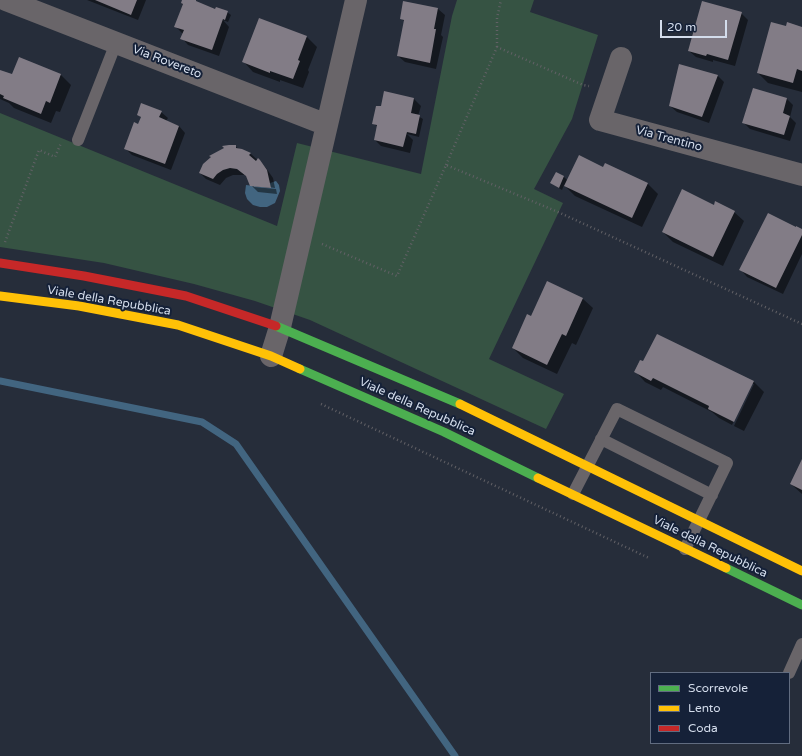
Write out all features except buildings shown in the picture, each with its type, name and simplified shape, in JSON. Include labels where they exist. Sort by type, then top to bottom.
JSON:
[{"type":"street","name":"Via Rovereto","points":[[6,0],[327,125]]},
{"type":"street","points":[[271,356],[280,327],[356,0]]},
{"type":"street","name":"Via Trentino","points":[[621,58],[600,120],[802,175]]},
{"type":"street","name":"Viale della Repubblica","points":[[0,263],[84,276],[186,296],[280,327],[460,404],[802,571]]},
{"type":"street","name":"Viale della Repubblica","points":[[0,296],[79,306],[178,326],[271,356],[444,432],[802,605]]},
{"type":"lane","points":[[79,138],[116,43]]},
{"type":"lane","points":[[574,494],[617,409],[727,463],[685,549]]},
{"type":"lane","points":[[601,439],[712,495]]},
{"type":"lane","points":[[789,672],[802,644]]},
{"type":"path","points":[[301,235],[397,276],[497,47],[497,18],[501,0]]},
{"type":"path","points":[[497,47],[582,85],[609,91]]},
{"type":"path","points":[[3,248],[39,150],[56,157],[66,130],[79,138]]},
{"type":"path","points":[[446,166],[558,212],[802,324]]},
{"type":"path","points":[[320,404],[651,559]]},
{"type":"green space","points":[[457,0],[534,0],[530,12],[598,35],[572,119],[534,189],[563,203],[489,359],[564,394],[546,429],[310,320],[255,301],[194,284],[104,263],[0,247],[0,113],[277,226],[297,143],[421,174],[452,16]]},
{"type":"water","points":[[276,181],[279,185],[280,191],[275,203],[267,207],[260,207],[253,205],[247,199],[245,193],[246,185],[270,188],[270,183]]},
{"type":"waterway","points":[[0,381],[202,422],[236,444],[455,756]]},
{"type":"traffic: fast","points":[[276,326],[460,404]]},
{"type":"traffic: fast","points":[[300,369],[444,432],[538,478]]},
{"type":"traffic: fast","points":[[726,568],[802,605]]},
{"type":"traffic: slow","points":[[0,296],[79,306],[178,325],[271,356],[300,369]]},
{"type":"traffic: slow","points":[[460,404],[802,571]]},
{"type":"traffic: slow","points":[[538,478],[726,568]]},
{"type":"traffic: jam","points":[[0,263],[84,276],[186,296],[276,326]]}]
